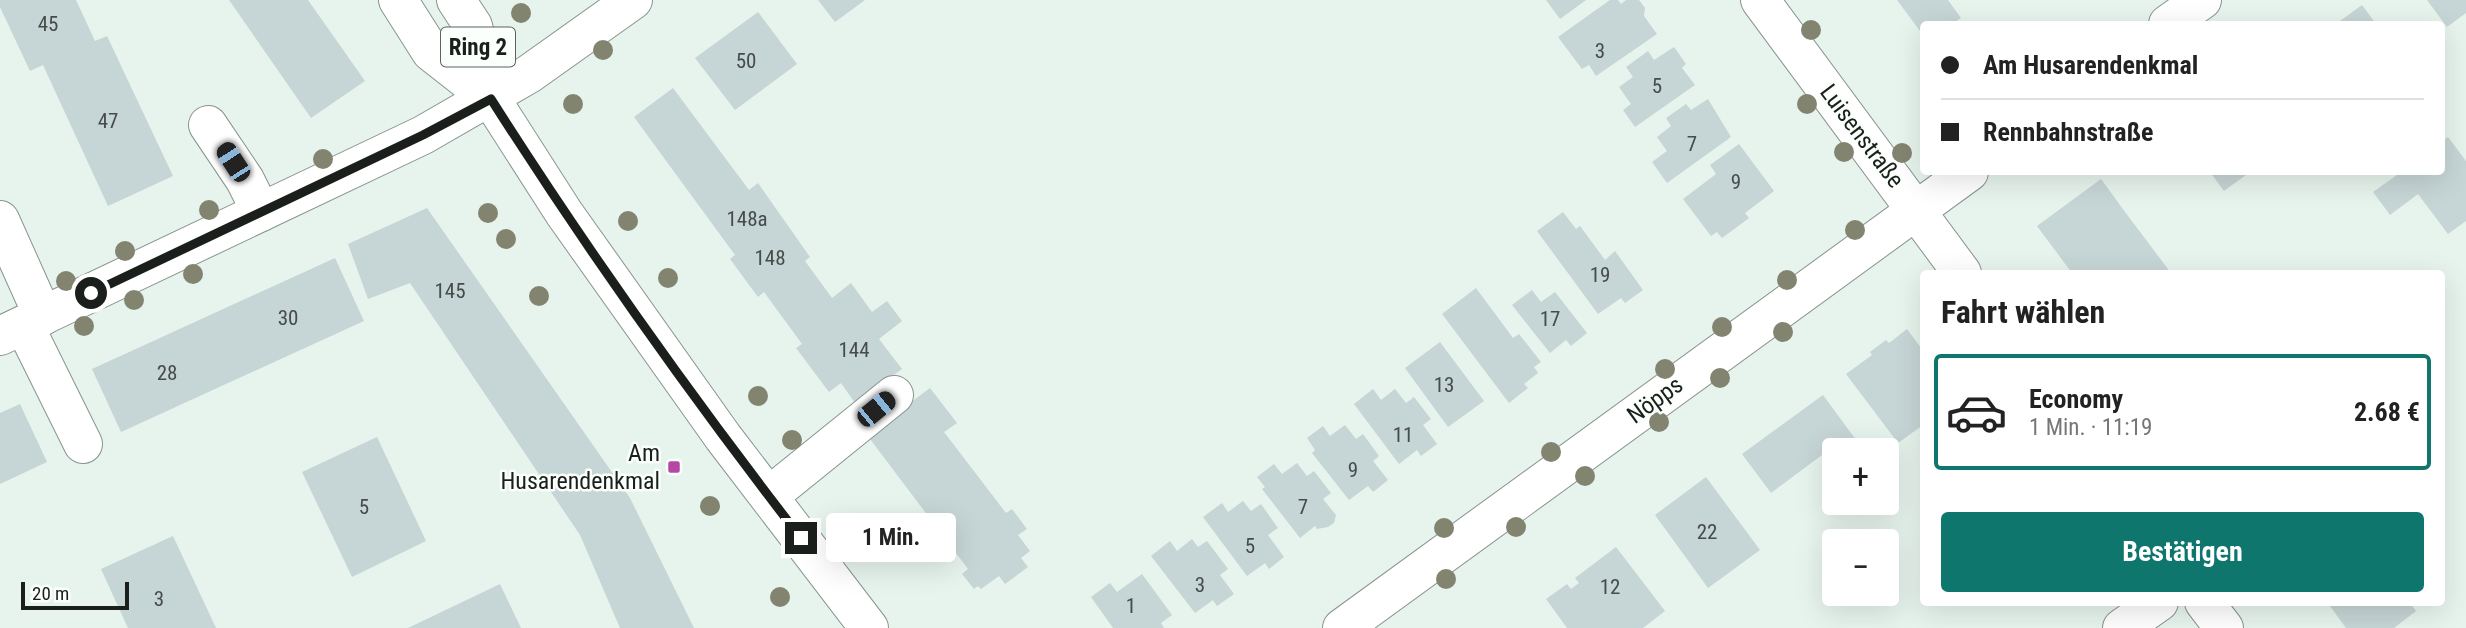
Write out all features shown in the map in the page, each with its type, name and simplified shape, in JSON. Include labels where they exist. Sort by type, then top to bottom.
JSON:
[{"type":"street","name":"Ring 2","points":[[398,0],[431,52],[491,99]]},
{"type":"street","name":"Ring 2","points":[[456,0],[473,26],[491,99],[564,213],[864,626]]},
{"type":"street","points":[[22,326],[423,135],[491,99],[568,48],[633,0]]},
{"type":"street","name":"Luisenstraße","points":[[1760,0],[1960,270]]},
{"type":"street","points":[[2172,21],[2202,0]]},
{"type":"street","points":[[208,125],[245,180],[261,212]]},
{"type":"street","name":"Nöpps","points":[[1342,628],[1965,175]]},
{"type":"street","points":[[0,220],[22,326],[83,444]]},
{"type":"street","points":[[769,496],[894,395]]},
{"type":"street","points":[[2122,628],[2153,606]]},
{"type":"street","points":[[2207,606],[2224,628]]},
{"type":"building","points":[[0,0],[76,0],[95,41],[107,36],[173,176],[108,206],[43,65],[30,71],[0,7]]},
{"type":"building","points":[[229,0],[308,0],[365,81],[311,118]]},
{"type":"building","points":[[818,0],[865,0],[835,22]]},
{"type":"building","points":[[1546,0],[1586,0],[1560,19]]},
{"type":"building","points":[[1610,0],[1618,0],[1621,4],[1626,0],[1639,0],[1645,8],[1644,16],[1657,34],[1596,76],[1589,65],[1582,69],[1558,37]]},
{"type":"building","points":[[1897,0],[1948,0],[1961,18],[1956,21],[1920,21],[1920,31]]},
{"type":"building","points":[[2427,0],[2466,0],[2466,13],[2447,27]]},
{"type":"building","points":[[2362,5],[2374,21],[2340,21]]},
{"type":"building","points":[[758,12],[797,64],[735,110],[695,58]]},
{"type":"building","points":[[1674,47],[1686,64],[1682,68],[1695,85],[1635,127],[1623,110],[1631,104],[1619,87],[1633,77],[1626,67],[1648,51],[1654,60]]},
{"type":"building","points":[[673,88],[749,190],[758,183],[810,257],[805,261],[832,298],[851,283],[872,312],[887,301],[902,321],[879,339],[902,369],[855,403],[841,383],[829,392],[796,348],[802,344],[764,292],[758,297],[730,259],[735,255],[634,117]]},
{"type":"building","points":[[1708,99],[1731,137],[1667,183],[1652,162],[1667,151],[1657,137],[1671,126],[1666,118],[1686,104],[1691,110]]},
{"type":"building","points":[[2448,137],[2466,161],[2466,221],[2448,234],[2418,194],[2390,215],[2373,192],[2397,175],[2445,175],[2445,139]]},
{"type":"building","points":[[1739,144],[1774,191],[1745,213],[1749,218],[1722,238],[1717,232],[1711,236],[1683,199],[1716,174],[1710,165]]},
{"type":"building","points":[[2212,175],[2246,175],[2224,191]]},
{"type":"building","points":[[2101,179],[2169,270],[2070,270],[2037,226]]},
{"type":"building","points":[[427,208],[630,498],[694,628],[620,628],[580,535],[410,283],[368,299],[348,244]]},
{"type":"building","points":[[1563,212],[1576,229],[1580,226],[1605,260],[1615,251],[1643,290],[1625,303],[1621,298],[1598,314],[1537,231]]},
{"type":"building","points":[[335,258],[364,321],[121,432],[92,369]]},
{"type":"building","points":[[1476,288],[1513,338],[1519,334],[1541,362],[1534,367],[1538,373],[1524,384],[1528,388],[1509,403],[1442,314]]},
{"type":"building","points":[[1532,290],[1541,302],[1555,292],[1587,333],[1571,346],[1566,340],[1550,353],[1512,305]]},
{"type":"building","points":[[1907,329],[1920,347],[1920,427],[1899,442],[1899,438],[1894,438],[1846,374],[1872,355],[1870,352],[1886,340],[1889,343]]},
{"type":"building","points":[[1440,342],[1484,401],[1448,427],[1405,368]]},
{"type":"building","points":[[930,388],[957,423],[944,432],[1006,513],[1012,509],[1027,529],[1018,535],[1030,551],[1021,558],[1028,567],[1005,584],[999,576],[981,589],[978,586],[974,589],[962,574],[968,569],[867,435]]},
{"type":"building","points":[[1373,389],[1381,400],[1395,389],[1406,403],[1414,397],[1431,419],[1423,425],[1437,444],[1421,456],[1417,450],[1399,464],[1354,404]]},
{"type":"building","points":[[1823,395],[1855,438],[1822,438],[1822,455],[1771,493],[1742,454]]},
{"type":"building","points":[[20,404],[47,462],[0,484],[0,413]]},
{"type":"building","points":[[1345,425],[1356,439],[1363,434],[1379,456],[1373,461],[1388,480],[1373,492],[1368,486],[1349,500],[1312,453],[1315,450],[1307,438],[1323,426],[1330,436]]},
{"type":"building","points":[[377,437],[426,541],[352,577],[302,472]]},
{"type":"building","points":[[1297,463],[1307,476],[1314,471],[1331,493],[1323,499],[1336,515],[1334,523],[1328,527],[1317,529],[1315,526],[1300,538],[1262,489],[1265,487],[1257,477],[1274,464],[1282,474]]},
{"type":"building","points":[[1706,477],[1760,550],[1708,588],[1655,515]]},
{"type":"building","points":[[1243,501],[1251,511],[1261,504],[1278,528],[1268,535],[1284,557],[1269,569],[1265,563],[1247,576],[1203,517],[1222,503],[1228,512]]},
{"type":"building","points":[[173,536],[216,628],[128,628],[101,569]]},
{"type":"building","points":[[1192,539],[1198,547],[1207,541],[1228,569],[1220,575],[1234,594],[1217,606],[1213,600],[1195,613],[1151,556],[1170,541],[1177,551]]},
{"type":"building","points":[[1616,547],[1665,611],[1643,628],[1567,628],[1546,599],[1567,584],[1571,589],[1579,583],[1575,578]]},
{"type":"building","points":[[1142,574],[1172,615],[1161,623],[1164,628],[1113,628],[1091,597],[1110,583],[1117,592]]},
{"type":"building","points":[[500,584],[521,628],[408,628]]},
{"type":"building","points":[[2330,606],[2412,606],[2416,611],[2394,628],[2346,628]]},
{"type":"place","name":"Am Husarendenkmal","points":[[674,467]]},
{"type":"route","points":[[91,293],[423,135],[491,99],[564,213],[723,437],[801,538]]}]
